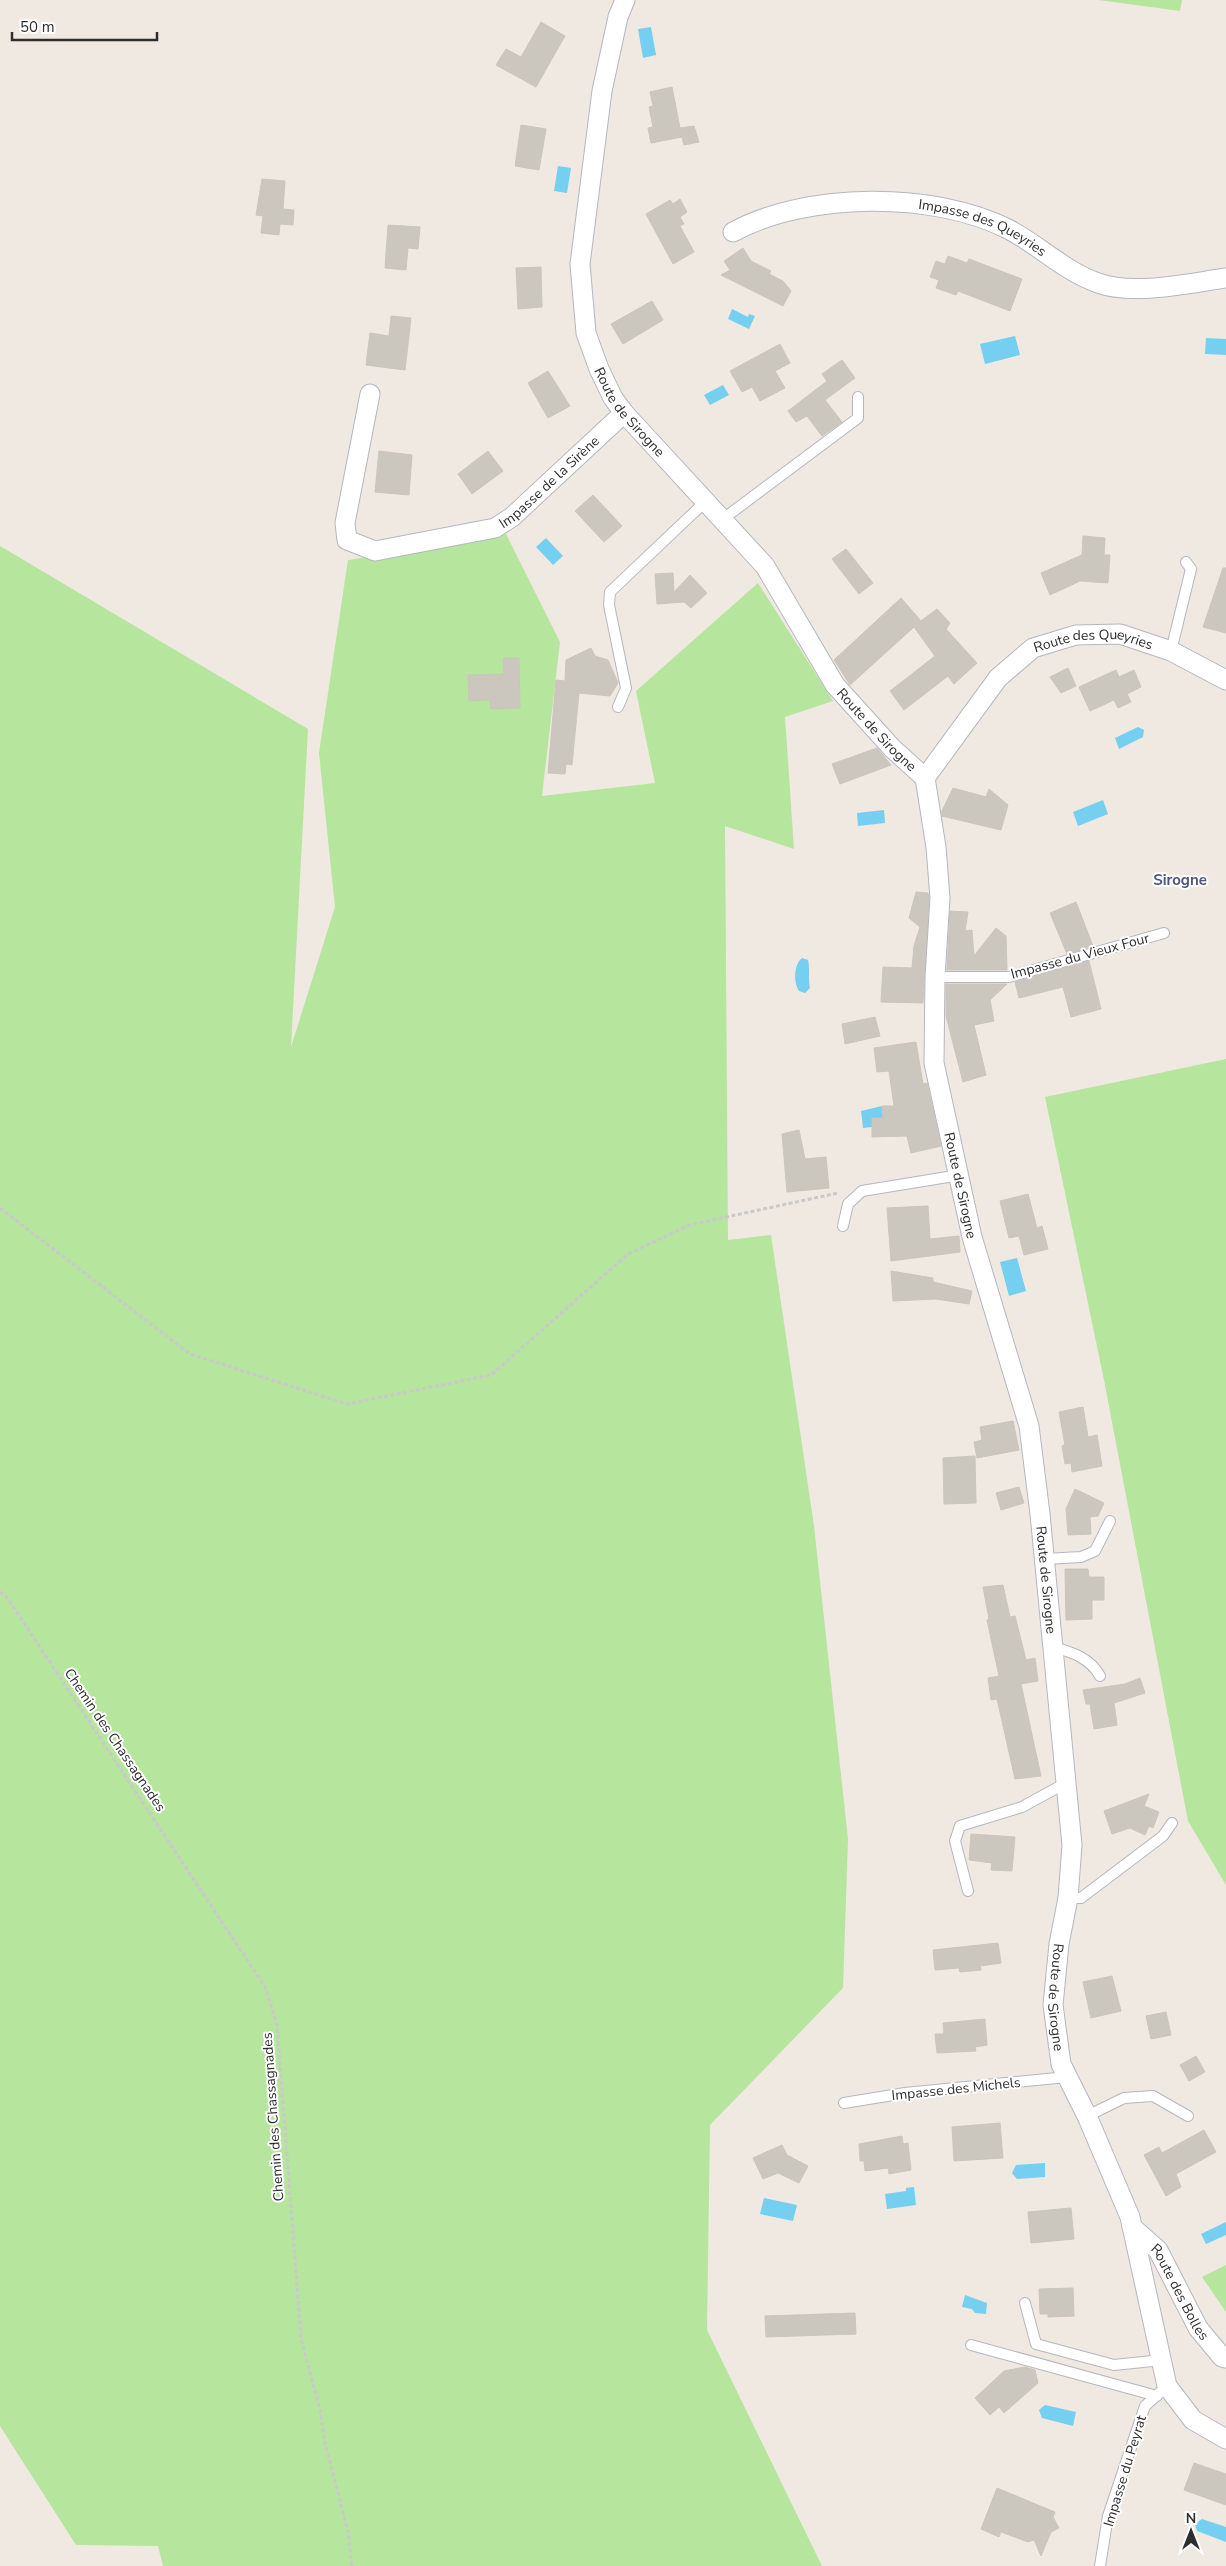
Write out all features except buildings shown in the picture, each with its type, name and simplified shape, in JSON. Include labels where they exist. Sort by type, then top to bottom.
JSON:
[{"type":"street","name":"Route de Sirogne","points":[[625,0],[618,17],[602,91],[580,264],[586,334],[599,369],[613,398],[624,413],[765,566],[835,685],[892,748],[926,778],[936,847],[940,898],[935,976],[934,1063],[960,1175],[972,1237],[1029,1426],[1044,1559],[1072,1845],[1068,1898],[1059,1944],[1052,2005],[1061,2064],[1087,2116],[1132,2227],[1162,2360],[1162,2390],[1193,2420],[1226,2439]]},
{"type":"street","name":"Impasse des Queyries","points":[[733,232],[757,218],[831,203],[895,201],[958,212],[1008,229],[1062,266],[1100,284],[1141,289],[1226,278]]},
{"type":"street","name":"Impasse de la Sirène","points":[[370,394],[345,523],[347,540],[376,551],[495,528],[512,517],[624,413]]},
{"type":"street","name":"Route des Queyries","points":[[926,778],[998,678],[1033,648],[1076,635],[1120,634],[1171,651],[1226,680]]},
{"type":"street","name":"Route des Bolles","points":[[1132,2227],[1158,2250],[1198,2328],[1222,2357],[1226,2358]]},
{"type":"lane","points":[[723,519],[858,418],[858,397]]},
{"type":"lane","points":[[618,707],[626,688],[609,605],[610,592],[706,500]]},
{"type":"lane","points":[[1171,651],[1191,569],[1186,562]]},
{"type":"lane","name":"Impasse du Vieux Four","points":[[935,976],[1008,977],[1164,933]]},
{"type":"lane","points":[[843,1226],[848,1204],[862,1191],[960,1175]]},
{"type":"lane","points":[[1044,1559],[1081,1557],[1095,1551],[1110,1521]]},
{"type":"lane","points":[[1053,1647],[1072,1652],[1094,1665],[1100,1676]]},
{"type":"lane","points":[[968,1892],[955,1841],[960,1826],[1022,1807],[1066,1783]]},
{"type":"lane","points":[[1068,1898],[1081,1898],[1163,1836],[1172,1823]]},
{"type":"lane","name":"Impasse des Michels","points":[[844,2103],[905,2093],[1067,2077]]},
{"type":"lane","points":[[1087,2116],[1124,2098],[1153,2096],[1188,2116]]},
{"type":"lane","points":[[1025,2303],[1036,2344],[1114,2364],[1162,2360]]},
{"type":"lane","points":[[971,2345],[1162,2390]]},
{"type":"lane","name":"Impasse du Peyrat","points":[[1100,2566],[1108,2516],[1145,2406],[1162,2390]]},
{"type":"path","points":[[0,1208],[190,1354],[347,1404],[491,1375],[628,1254],[690,1225],[840,1193],[862,1191]]},
{"type":"path","name":"Chemin des Chassagnades","points":[[0,1592],[6,1596],[265,1987],[277,2025],[301,2339],[320,2410],[325,2443],[348,2532],[352,2566]]},
{"type":"green space","points":[[1099,0],[1182,0],[1180,11]]},
{"type":"green space","points":[[506,534],[560,642],[542,796],[655,783],[636,691],[758,583],[833,701],[785,717],[794,849],[725,826],[728,1240],[771,1235],[814,1526],[848,1839],[843,1988],[710,2125],[707,2330],[822,2566],[163,2566],[158,2546],[76,2545],[0,2426],[0,546],[308,729],[291,1047],[335,907],[319,753],[348,560]]},
{"type":"green space","points":[[1226,1059],[1226,1885],[1188,1821],[1104,1380],[1045,1097]]},
{"type":"green space","points":[[1226,2265],[1226,2312],[1202,2277]]},
{"type":"water","points":[[651,27],[656,55],[643,58],[638,29]]},
{"type":"water","points":[[558,166],[571,168],[567,193],[554,191]]},
{"type":"water","points":[[732,309],[748,317],[749,314],[755,316],[749,329],[728,319]]},
{"type":"water","points":[[1015,336],[1020,355],[985,364],[980,344]]},
{"type":"water","points":[[1206,338],[1226,339],[1226,355],[1205,354]]},
{"type":"water","points":[[723,385],[729,395],[710,405],[704,395]]},
{"type":"water","points":[[546,538],[563,556],[553,565],[536,547]]},
{"type":"water","points":[[1138,727],[1144,730],[1143,737],[1119,749],[1115,738]]},
{"type":"water","points":[[1103,800],[1108,814],[1078,826],[1073,812]]},
{"type":"water","points":[[884,810],[885,823],[858,826],[857,813]]},
{"type":"water","points":[[802,958],[808,960],[809,966],[810,988],[805,993],[799,991],[795,979],[797,965]]},
{"type":"water","points":[[882,1106],[883,1118],[872,1118],[872,1127],[863,1128],[861,1111]]},
{"type":"water","points":[[1017,1258],[1026,1291],[1009,1296],[1000,1262]]},
{"type":"water","points":[[1045,2163],[1045,2177],[1017,2179],[1012,2173],[1016,2165]]},
{"type":"water","points":[[914,2187],[916,2205],[887,2209],[885,2194],[906,2191],[906,2188]]},
{"type":"water","points":[[764,2198],[797,2205],[793,2221],[760,2214]]},
{"type":"water","points":[[1226,2222],[1226,2235],[1206,2244],[1201,2234]]},
{"type":"water","points":[[965,2295],[987,2303],[986,2314],[975,2313],[972,2309],[962,2307]]},
{"type":"water","points":[[1045,2405],[1076,2412],[1073,2426],[1042,2418],[1039,2410]]},
{"type":"water","points":[[1202,2519],[1226,2527],[1226,2542],[1197,2531],[1195,2524]]},
{"type":"district","name":"Sirogne","points":[[1180,880]]}]
